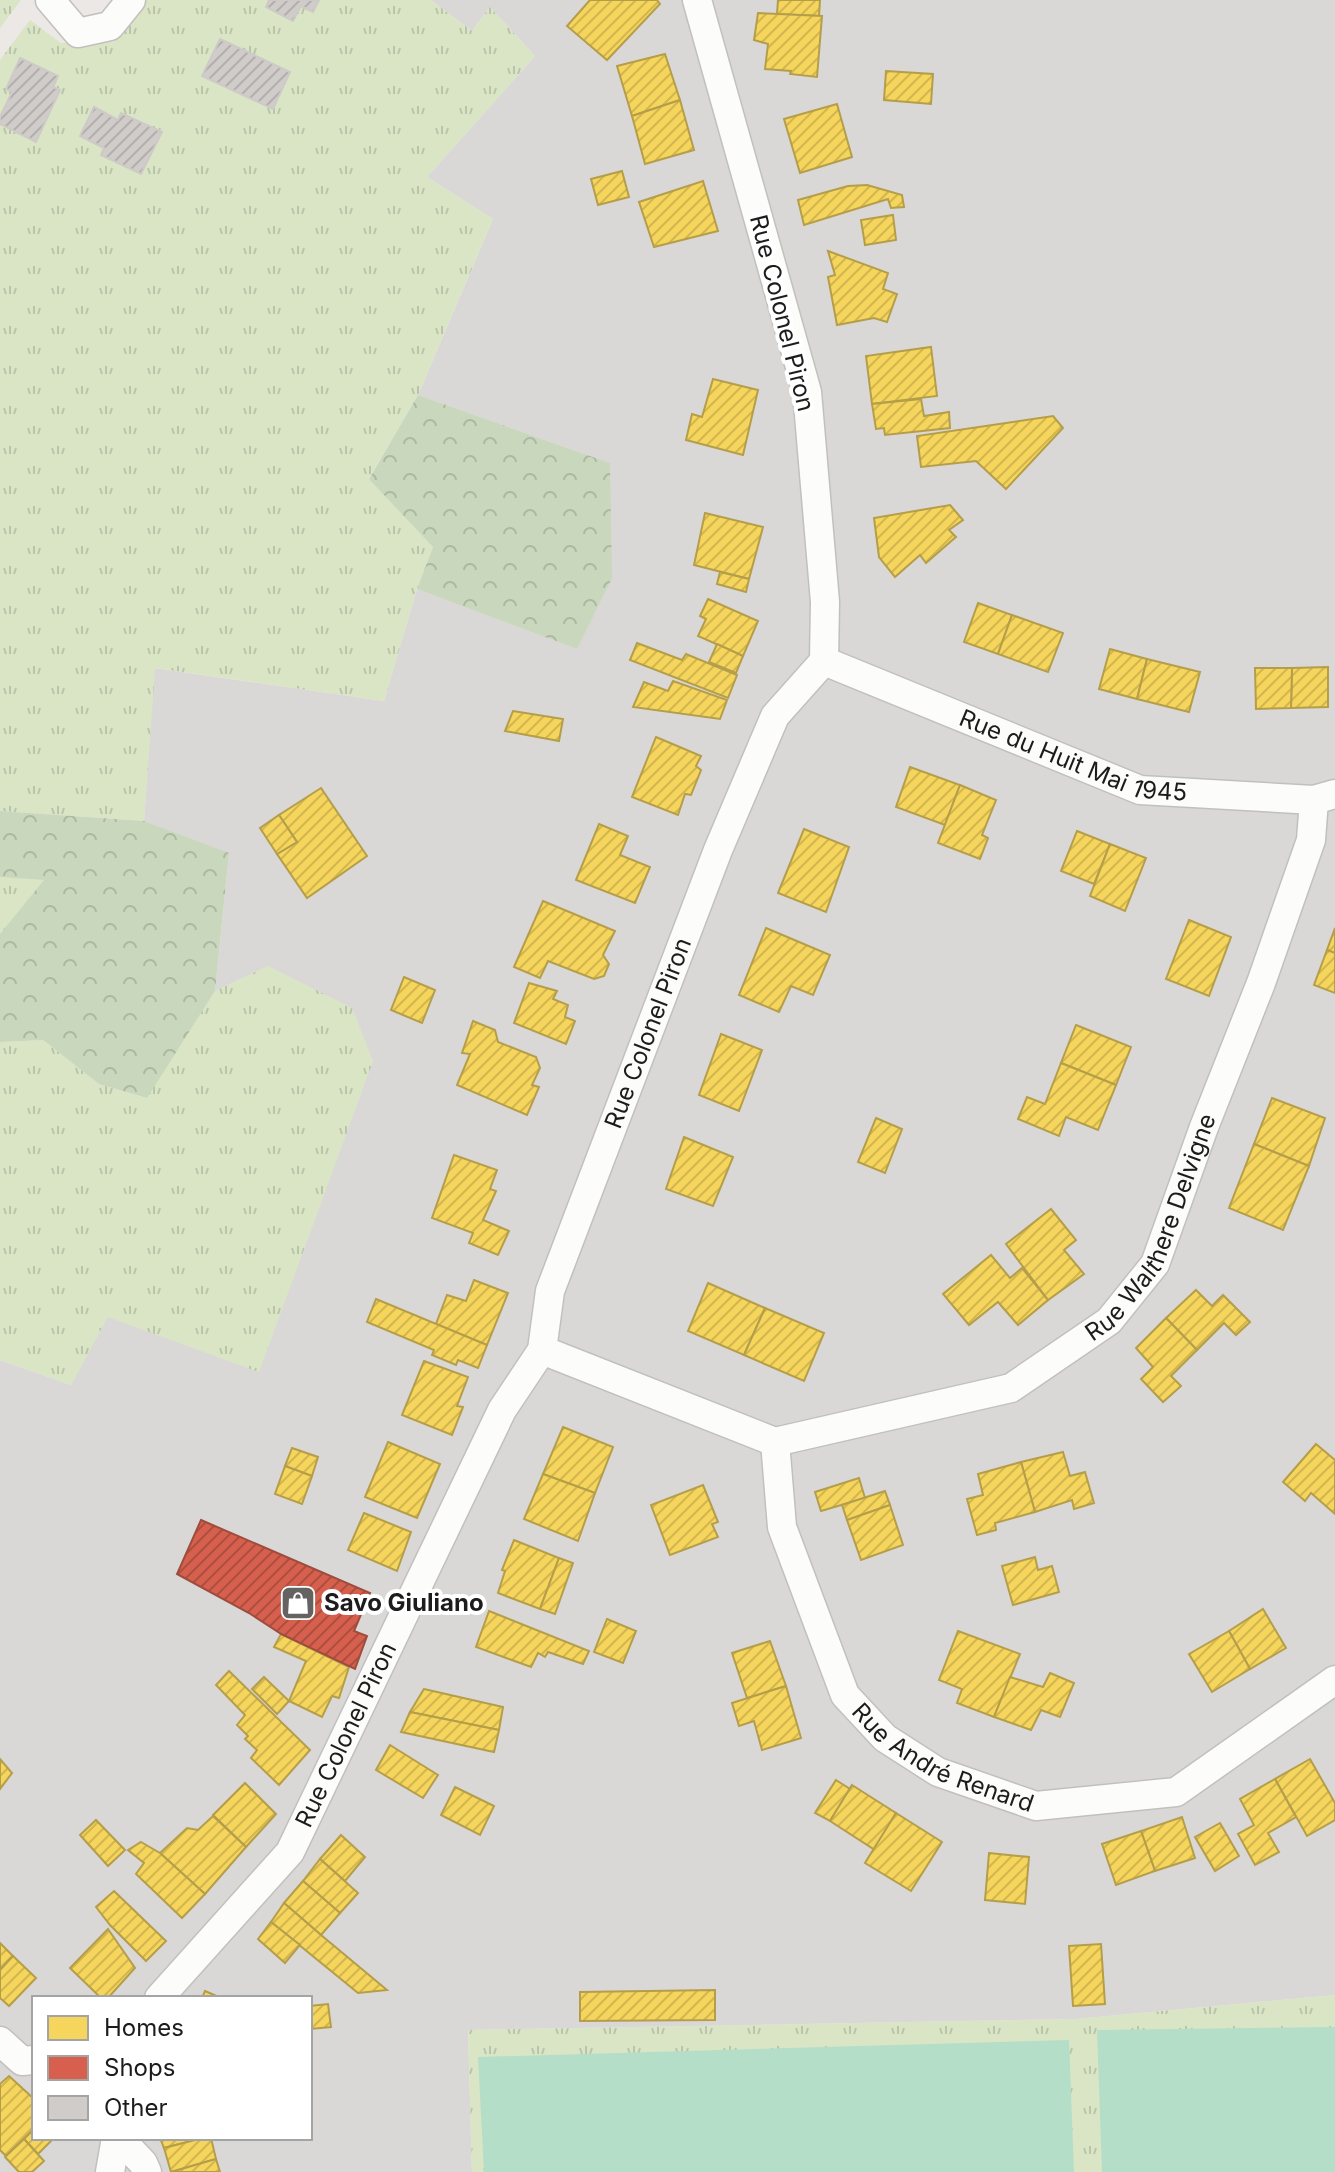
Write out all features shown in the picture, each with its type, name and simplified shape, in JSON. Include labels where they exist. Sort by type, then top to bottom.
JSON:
[{"type":"street","points":[[50,0],[78,33],[110,26],[131,0]]},
{"type":"street","name":"Rue Colonel Piron","points":[[161,1996],[290,1852],[502,1410],[542,1350],[550,1291],[718,850],[775,716],[824,661],[825,602],[807,392],[697,0]]},
{"type":"street","name":"Rue du Huit Mai 1945","points":[[824,661],[1140,790],[1324,797]]},
{"type":"street","name":"Rue Walthere Delvigne","points":[[775,1442],[1011,1388],[1109,1321],[1155,1264],[1261,983],[1324,797]]},
{"type":"street","points":[[542,1350],[775,1442]]},
{"type":"street","name":"Rue André Renard","points":[[775,1442],[782,1527],[845,1695],[885,1738],[938,1772],[1036,1806],[1176,1792],[1335,1680]]},
{"type":"street","points":[[0,2041],[22,2061],[32,2060]]},
{"type":"street","points":[[110,2172],[118,2140]]},
{"type":"street","points":[[120,2140],[143,2163],[147,2172]]},
{"type":"shaded area","points":[[431,0],[1335,0],[1335,1995],[1076,2019],[468,2030],[472,2172],[0,2172],[0,1360],[71,1385],[269,966],[215,991],[229,854],[144,821],[154,668],[384,701],[417,589],[577,649],[610,463],[418,395],[493,219],[427,177],[535,56],[490,7],[472,31]]},
{"type":"green space","points":[[0,0],[21,0],[0,28]]},
{"type":"green space","points":[[146,0],[431,0],[472,31],[490,7],[535,56],[427,177],[493,219],[418,395],[369,478],[433,547],[417,589],[384,701],[155,668],[144,821],[0,811],[0,60],[30,20],[61,43],[114,42],[141,11]]},
{"type":"green space","points":[[418,395],[610,463],[612,578],[577,649],[417,589],[433,547],[369,479]]},
{"type":"green space","points":[[0,811],[144,821],[229,853],[215,991],[147,1098],[99,1084],[43,1040],[0,1042],[0,934],[44,880],[0,877]]},
{"type":"green space","points":[[0,877],[45,880],[0,934]]},
{"type":"green space","points":[[268,966],[352,1008],[373,1061],[259,1372],[108,1317],[71,1385],[0,1360],[0,1042],[43,1040],[99,1084],[146,1098],[215,991]]},
{"type":"green space","points":[[1335,1995],[1335,2172],[472,2172],[468,2030],[1076,2019]]},
{"type":"green space","points":[[1335,2027],[1335,2172],[1102,2172],[1097,2030]]},
{"type":"green space","points":[[1069,2040],[1074,2172],[484,2172],[478,2057]]},
{"type":"building: Homes","points":[[590,0],[657,0],[660,4],[607,60],[567,26]]},
{"type":"building: Homes","points":[[778,0],[820,0],[819,16],[777,14]]},
{"type":"building: Homes","points":[[758,13],[822,16],[817,77],[765,69],[768,44],[754,40]]},
{"type":"building: Homes","points":[[665,54],[680,100],[632,116],[617,66]]},
{"type":"building: Homes","points":[[886,71],[933,74],[931,104],[884,100]]},
{"type":"building: Homes","points":[[680,100],[694,150],[645,164],[632,116]]},
{"type":"building: Homes","points":[[837,104],[852,157],[800,173],[784,119]]},
{"type":"building: Homes","points":[[622,171],[629,197],[598,205],[591,179]]},
{"type":"building: Homes","points":[[703,181],[718,231],[654,247],[639,202]]},
{"type":"building: Homes","points":[[867,185],[902,195],[904,207],[891,208],[888,199],[804,225],[798,200],[848,186]]},
{"type":"building: Homes","points":[[893,215],[896,240],[865,245],[861,220]]},
{"type":"building: Homes","points":[[828,251],[888,273],[883,289],[897,294],[887,322],[874,318],[837,325],[828,277],[835,275]]},
{"type":"building: Homes","points":[[931,347],[937,396],[872,404],[866,356]]},
{"type":"building: Homes","points":[[713,379],[758,390],[743,455],[686,440],[692,414],[702,417]]},
{"type":"building: Homes","points":[[921,399],[924,416],[949,412],[950,428],[885,435],[884,428],[876,429],[872,404]]},
{"type":"building: Homes","points":[[1053,416],[1063,428],[1006,489],[976,461],[921,467],[917,436]]},
{"type":"building: Homes","points":[[950,505],[963,520],[949,530],[956,537],[926,563],[920,555],[895,577],[879,557],[874,518]]},
{"type":"building: Homes","points":[[705,513],[763,527],[749,579],[694,565]]},
{"type":"building: Homes","points":[[720,572],[749,579],[746,592],[717,584]]},
{"type":"building: Homes","points":[[708,599],[758,621],[743,656],[698,636],[706,619],[700,616]]},
{"type":"building: Homes","points":[[978,603],[1012,615],[998,654],[964,642]]},
{"type":"building: Homes","points":[[1012,615],[1063,633],[1048,672],[998,654]]},
{"type":"building: Homes","points":[[637,643],[682,660],[686,654],[737,675],[728,698],[630,660]]},
{"type":"building: Homes","points":[[717,644],[743,656],[736,673],[709,662]]},
{"type":"building: Homes","points":[[1110,649],[1147,659],[1137,699],[1099,689]]},
{"type":"building: Homes","points":[[1147,659],[1200,672],[1189,712],[1137,699]]},
{"type":"building: Homes","points":[[1328,667],[1328,707],[1291,708],[1292,668]]},
{"type":"building: Homes","points":[[1255,668],[1292,668],[1291,708],[1256,709]]},
{"type":"building: Homes","points":[[673,681],[727,700],[720,719],[633,707],[644,682],[668,691]]},
{"type":"building: Homes","points":[[513,711],[563,719],[559,741],[505,731]]},
{"type":"building: Homes","points":[[656,737],[701,756],[696,766],[701,770],[691,795],[685,794],[678,815],[632,797]]},
{"type":"building: Homes","points":[[910,767],[960,785],[945,825],[896,807]]},
{"type":"building: Homes","points":[[960,785],[996,800],[982,835],[988,838],[980,859],[938,843]]},
{"type":"building: Homes","points":[[321,788],[367,856],[307,898],[277,854],[297,842],[279,815]]},
{"type":"building: Homes","points":[[279,815],[297,842],[277,854],[260,828]]},
{"type":"building: Homes","points":[[599,824],[628,836],[620,855],[650,867],[635,903],[576,880]]},
{"type":"building: Homes","points":[[804,829],[849,847],[826,912],[778,893]]},
{"type":"building: Homes","points":[[1077,831],[1110,844],[1094,884],[1061,871]]},
{"type":"building: Homes","points":[[1110,844],[1146,858],[1125,911],[1090,896]]},
{"type":"building: Homes","points":[[543,901],[615,931],[603,955],[609,964],[604,976],[594,979],[548,961],[540,978],[514,967]]},
{"type":"building: Homes","points":[[1189,920],[1231,937],[1209,996],[1166,979]]},
{"type":"building: Homes","points":[[766,928],[830,955],[813,995],[791,986],[779,1012],[739,995]]},
{"type":"building: Homes","points":[[1335,928],[1335,953],[1327,950]]},
{"type":"building: Homes","points":[[1327,950],[1335,953],[1335,993],[1314,985]]},
{"type":"building: Homes","points":[[404,977],[435,990],[422,1023],[391,1010]]},
{"type":"building: Homes","points":[[529,983],[557,991],[553,999],[568,1005],[565,1017],[575,1021],[566,1044],[514,1023]]},
{"type":"building: Homes","points":[[473,1021],[495,1030],[498,1042],[536,1057],[540,1068],[532,1085],[539,1087],[527,1115],[457,1085],[470,1054],[462,1053]]},
{"type":"building: Homes","points":[[1076,1025],[1131,1047],[1116,1085],[1061,1063]]},
{"type":"building: Homes","points":[[721,1034],[762,1050],[739,1111],[699,1095]]},
{"type":"building: Homes","points":[[1061,1063],[1116,1085],[1098,1130],[1066,1117],[1059,1136],[1018,1119],[1027,1097],[1045,1104]]},
{"type":"building: Homes","points":[[1272,1098],[1325,1118],[1309,1166],[1254,1144]]},
{"type":"building: Homes","points":[[876,1118],[902,1129],[885,1173],[858,1162]]},
{"type":"building: Homes","points":[[684,1137],[733,1157],[713,1206],[666,1189]]},
{"type":"building: Homes","points":[[1254,1144],[1309,1166],[1283,1230],[1229,1208]]},
{"type":"building: Homes","points":[[454,1155],[497,1170],[490,1189],[496,1191],[483,1220],[509,1231],[498,1255],[469,1243],[473,1233],[432,1218]]},
{"type":"building: Homes","points":[[1051,1209],[1076,1240],[1064,1250],[1084,1274],[1048,1300],[1006,1244]]},
{"type":"building: Homes","points":[[991,1255],[1010,1278],[1022,1268],[1048,1300],[1018,1325],[998,1302],[969,1325],[943,1294]]},
{"type":"building: Homes","points":[[474,1280],[508,1293],[487,1345],[436,1324],[447,1295],[466,1301]]},
{"type":"building: Homes","points":[[708,1283],[765,1308],[744,1355],[688,1331]]},
{"type":"building: Homes","points":[[1196,1290],[1212,1306],[1223,1295],[1250,1322],[1236,1335],[1224,1323],[1197,1350],[1166,1318]]},
{"type":"building: Homes","points":[[376,1299],[487,1345],[478,1368],[458,1360],[456,1365],[432,1355],[434,1350],[367,1322]]},
{"type":"building: Homes","points":[[765,1308],[824,1333],[804,1381],[744,1355]]},
{"type":"building: Homes","points":[[1166,1318],[1197,1350],[1171,1376],[1181,1386],[1163,1402],[1141,1379],[1153,1367],[1136,1348]]},
{"type":"building: Homes","points":[[424,1361],[468,1377],[457,1406],[463,1407],[452,1435],[402,1415]]},
{"type":"building: Homes","points":[[563,1427],[613,1447],[595,1493],[543,1474]]},
{"type":"building: Homes","points":[[388,1442],[440,1464],[417,1518],[365,1497]]},
{"type":"building: Homes","points":[[1316,1444],[1335,1460],[1335,1514],[1311,1493],[1305,1501],[1283,1482]]},
{"type":"building: Homes","points":[[292,1448],[318,1457],[312,1476],[285,1466]]},
{"type":"building: Homes","points":[[1063,1452],[1070,1476],[1085,1472],[1094,1503],[1074,1509],[1072,1500],[1035,1512],[1021,1462]]},
{"type":"building: Homes","points":[[1021,1462],[1035,1512],[995,1523],[996,1530],[977,1535],[967,1499],[983,1495],[978,1474]]},
{"type":"building: Homes","points":[[285,1466],[312,1476],[302,1504],[275,1494]]},
{"type":"building: Homes","points":[[543,1474],[595,1493],[578,1541],[524,1519]]},
{"type":"building: Homes","points":[[859,1478],[865,1498],[821,1511],[815,1492]]},
{"type":"building: Homes","points":[[703,1485],[718,1522],[712,1524],[718,1537],[670,1555],[651,1505]]},
{"type":"building: Homes","points":[[885,1491],[890,1505],[847,1520],[842,1505]]},
{"type":"building: Homes","points":[[890,1505],[903,1545],[861,1560],[847,1520]]},
{"type":"building: Homes","points":[[364,1513],[411,1532],[397,1571],[348,1550]]},
{"type":"building: Homes","points":[[514,1540],[559,1558],[540,1609],[498,1593],[505,1571],[502,1570]]},
{"type":"building: Homes","points":[[1035,1557],[1038,1570],[1052,1566],[1059,1592],[1013,1605],[1002,1566]]},
{"type":"building: Homes","points":[[559,1558],[573,1563],[555,1614],[540,1609]]},
{"type":"building: Homes","points":[[1263,1609],[1286,1648],[1250,1669],[1229,1631]]},
{"type":"building: Homes","points":[[489,1611],[589,1651],[583,1664],[548,1652],[545,1657],[538,1653],[531,1667],[476,1647]]},
{"type":"building: Homes","points":[[607,1619],[636,1631],[623,1663],[594,1652]]},
{"type":"building: Homes","points":[[958,1631],[1020,1654],[994,1717],[957,1703],[962,1689],[939,1680]]},
{"type":"building: Homes","points":[[1229,1631],[1250,1669],[1212,1692],[1189,1654]]},
{"type":"building: Homes","points":[[281,1634],[349,1667],[339,1698],[332,1696],[322,1717],[289,1701],[306,1661],[274,1647]]},
{"type":"building: Homes","points":[[770,1641],[786,1686],[747,1698],[732,1653]]},
{"type":"building: Homes","points":[[229,1671],[310,1750],[279,1785],[251,1758],[257,1750],[245,1739],[248,1736],[237,1725],[245,1715],[216,1685]]},
{"type":"building: Homes","points":[[1050,1673],[1074,1683],[1060,1717],[1041,1710],[1031,1730],[994,1717],[1010,1677],[1043,1687]]},
{"type":"building: Homes","points":[[264,1677],[289,1701],[277,1714],[252,1689]]},
{"type":"building: Homes","points":[[786,1686],[801,1738],[762,1750],[754,1721],[739,1726],[732,1703]]},
{"type":"building: Homes","points":[[424,1689],[503,1707],[499,1730],[410,1712]]},
{"type":"building: Homes","points":[[410,1712],[499,1730],[494,1752],[401,1732]]},
{"type":"building: Homes","points":[[390,1745],[438,1775],[423,1798],[376,1770]]},
{"type":"building: Homes","points":[[0,1759],[12,1773],[0,1789]]},
{"type":"building: Homes","points":[[1310,1759],[1335,1803],[1335,1820],[1307,1836],[1275,1779]]},
{"type":"building: Homes","points":[[1275,1779],[1296,1817],[1268,1833],[1279,1852],[1255,1865],[1238,1834],[1254,1825],[1240,1799]]},
{"type":"building: Homes","points":[[836,1780],[850,1789],[830,1821],[815,1813]]},
{"type":"building: Homes","points":[[245,1783],[276,1814],[246,1847],[213,1815]]},
{"type":"building: Homes","points":[[852,1785],[896,1813],[875,1850],[830,1821]]},
{"type":"building: Homes","points":[[455,1787],[494,1806],[480,1835],[441,1815]]},
{"type":"building: Homes","points":[[896,1813],[942,1842],[911,1891],[865,1863]]},
{"type":"building: Homes","points":[[213,1816],[246,1847],[205,1894],[160,1853],[187,1828],[198,1830]]},
{"type":"building: Homes","points":[[1182,1817],[1195,1858],[1155,1871],[1141,1831]]},
{"type":"building: Homes","points":[[96,1820],[125,1850],[108,1866],[80,1835]]},
{"type":"building: Homes","points":[[1220,1823],[1239,1856],[1215,1871],[1195,1837]]},
{"type":"building: Homes","points":[[1141,1831],[1155,1871],[1116,1885],[1102,1844]]},
{"type":"building: Homes","points":[[341,1835],[365,1857],[345,1881],[320,1859]]},
{"type":"building: Homes","points":[[141,1842],[160,1853],[205,1894],[182,1918],[136,1874],[144,1863],[128,1850]]},
{"type":"building: Homes","points":[[989,1853],[1029,1857],[1025,1904],[985,1900]]},
{"type":"building: Homes","points":[[320,1859],[358,1893],[340,1913],[303,1881]]},
{"type":"building: Homes","points":[[303,1881],[340,1913],[321,1935],[284,1903]]},
{"type":"building: Homes","points":[[114,1891],[166,1941],[146,1961],[96,1907]]},
{"type":"building: Homes","points":[[284,1903],[387,1990],[358,1993],[271,1922]]},
{"type":"building: Homes","points":[[271,1922],[300,1945],[285,1963],[258,1939]]},
{"type":"building: Homes","points":[[108,1929],[135,1968],[110,1996],[99,1996],[70,1968]]},
{"type":"building: Homes","points":[[0,1943],[13,1956],[0,1970]]},
{"type":"building: Homes","points":[[1101,1944],[1105,2004],[1073,2006],[1069,1946]]},
{"type":"building: Homes","points":[[13,1956],[36,1978],[9,2006],[0,1998],[0,1970]]},
{"type":"building: Homes","points":[[715,1990],[715,2020],[580,2021],[580,1992]]},
{"type":"building: Homes","points":[[328,2004],[331,2027],[312,2029],[312,2006]]},
{"type":"building: Homes","points":[[9,2076],[32,2097],[32,2131],[6,2156],[0,2150],[0,2084]]},
{"type":"building: Homes","points":[[32,2131],[32,2140],[52,2140],[38,2154],[24,2139]]},
{"type":"building: Homes","points":[[24,2139],[44,2161],[32,2172],[19,2172],[5,2157]]},
{"type":"building: Homes","points":[[161,2140],[195,2140],[164,2148]]},
{"type":"building: Homes","points":[[195,2140],[211,2140],[216,2159],[171,2172],[164,2148]]},
{"type":"building: Homes","points":[[216,2159],[220,2172],[171,2172]]},
{"type":"building: Shops","name":"Savo Giuliano","points":[[201,1520],[370,1593],[354,1631],[367,1636],[355,1669],[281,1634],[177,1574]]},
{"type":"building: Other","points":[[269,0],[319,0],[313,12],[301,6],[293,21],[266,7]]},
{"type":"building: Other","points":[[220,39],[290,72],[273,109],[202,76]]},
{"type":"building: Other","points":[[20,58],[58,76],[53,87],[60,90],[36,142],[0,124],[0,117],[12,92],[6,89]]},
{"type":"building: Other","points":[[94,107],[118,120],[121,113],[162,132],[141,174],[101,155],[104,148],[80,136]]},
{"type":"place","name":"Savo Giuliano","points":[[298,1603]]}]
